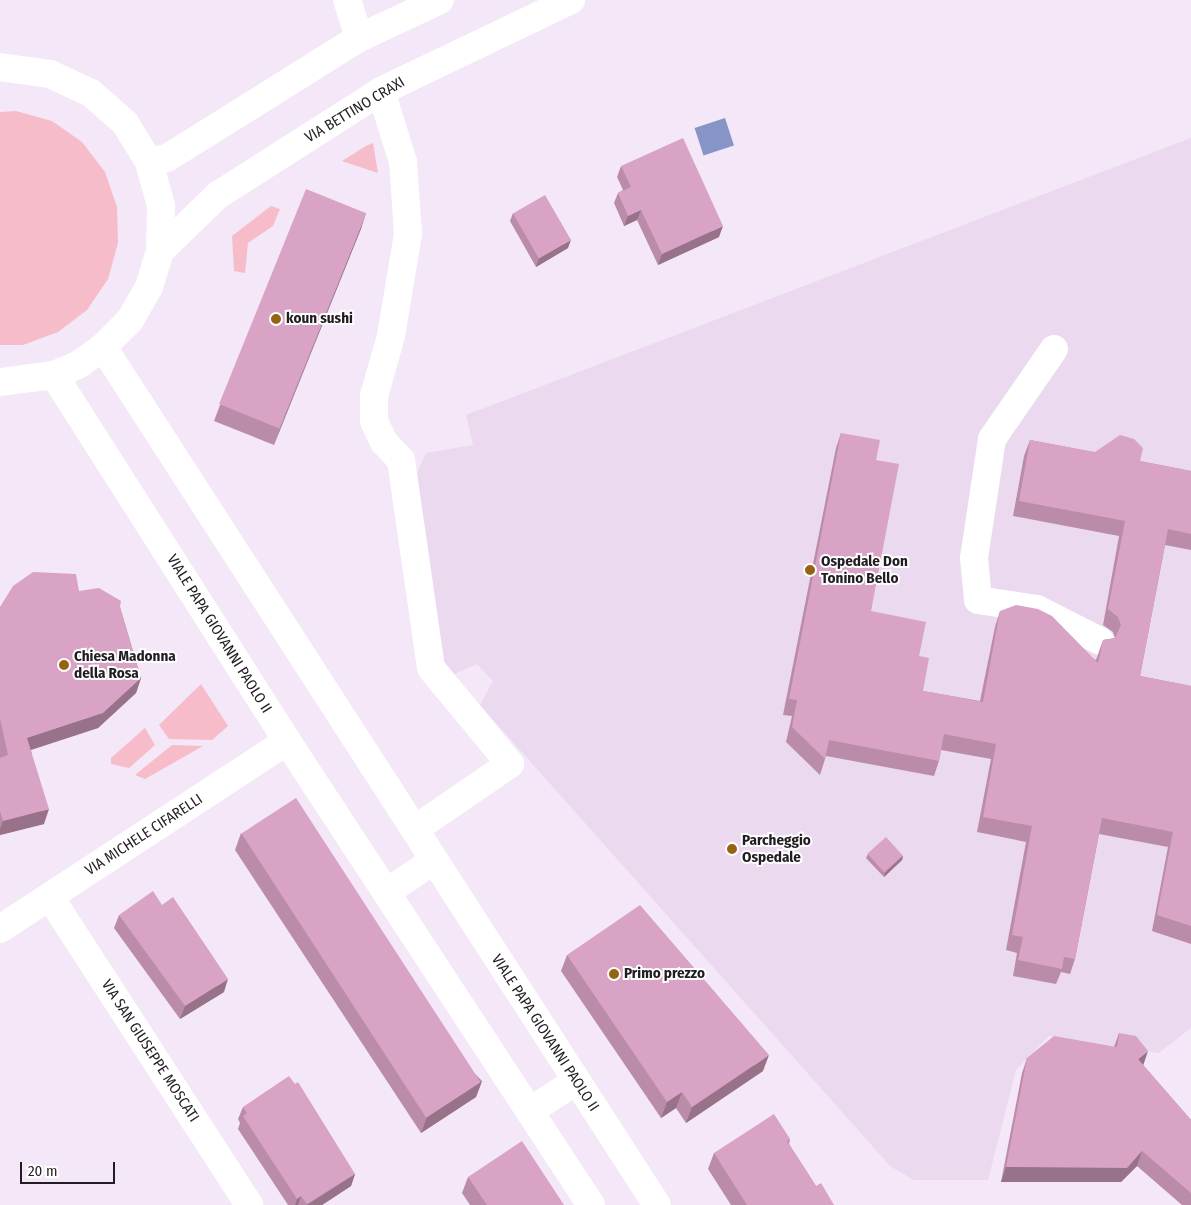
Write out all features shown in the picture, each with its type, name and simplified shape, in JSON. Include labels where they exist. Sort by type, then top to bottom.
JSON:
[{"type":"street","points":[[347,0],[359,38]]},
{"type":"street","points":[[149,162],[167,158],[359,38],[440,0]]},
{"type":"street","name":"VIA BETTINO CRAXI","points":[[160,251],[218,196],[381,91],[571,0]]},
{"type":"street","points":[[0,382],[54,375],[80,364],[103,347],[130,320],[149,287],[160,251],[161,206],[149,162],[125,123],[91,93],[50,74],[2,62]]},
{"type":"street","points":[[381,91],[403,162],[408,234],[391,336],[374,396],[374,421],[384,442],[402,460],[431,668],[510,764],[415,829]]},
{"type":"street","name":"VIALE PAPA GIOVANNI PAOLO II","points":[[103,347],[415,829],[433,861],[657,1205]]},
{"type":"street","points":[[1054,349],[992,439],[974,558],[978,600],[1037,609],[1100,641]]},
{"type":"street","name":"VIALE PAPA GIOVANNI PAOLO II","points":[[54,375],[287,741],[591,1205]]},
{"type":"street","name":"VIA MICHELE CIFARELLI","points":[[0,929],[287,741]]},
{"type":"street","points":[[387,892],[433,861]]},
{"type":"street","name":"VIA SAN GIUSEPPE MOSCATI","points":[[50,897],[249,1205]]},
{"type":"street","points":[[530,1111],[576,1081]]},
{"type":"shaded area","points":[[16,111],[52,121],[82,142],[105,172],[117,207],[118,243],[108,279],[87,310],[58,332],[23,345],[0,345],[0,112]]},
{"type":"shaded area","name":"Ospedale Don Tonino Bello","points":[[1191,138],[1191,1028],[1159,1053],[1049,1036],[1016,1070],[988,1180],[914,1180],[890,1166],[480,705],[493,681],[477,664],[452,675],[442,663],[415,477],[426,453],[473,445],[466,415]]},
{"type":"shaded area","points":[[373,143],[378,173],[342,161],[366,146]]},
{"type":"shaded area","points":[[271,206],[280,209],[273,226],[248,243],[245,273],[234,271],[232,236]]},
{"type":"shaded area","points":[[201,684],[228,726],[212,740],[169,739],[159,725]]},
{"type":"shaded area","points":[[145,728],[155,745],[129,768],[111,764],[111,758]]},
{"type":"shaded area","points":[[172,745],[203,746],[145,779],[135,775]]},
{"type":"water","points":[[725,118],[734,146],[704,155],[695,128]]},
{"type":"building","points":[[683,138],[723,226],[662,254],[641,210],[628,216],[618,193],[631,187],[621,166]]},
{"type":"building","points":[[306,189],[366,213],[279,428],[219,404]]},
{"type":"building","points":[[545,195],[571,240],[539,259],[513,214]]},
{"type":"building","points":[[841,433],[880,440],[876,460],[899,464],[871,611],[926,622],[919,656],[929,658],[923,691],[983,702],[1000,611],[1016,605],[1038,609],[1052,616],[1098,663],[1103,640],[1115,638],[1121,625],[1118,617],[1108,609],[1125,521],[1019,501],[1030,440],[1095,452],[1120,435],[1134,439],[1143,448],[1140,461],[1191,471],[1191,534],[1168,529],[1140,676],[1191,686],[1191,926],[1157,915],[1173,832],[1102,818],[1075,959],[1064,957],[1062,969],[1018,960],[1023,937],[1012,935],[1032,826],[983,817],[996,744],[944,734],[939,761],[829,740],[825,759],[792,727],[797,700],[789,699]]},
{"type":"building","name":"Chiesa Madonna della Rosa","points":[[33,572],[76,574],[79,591],[99,588],[121,601],[120,607],[141,678],[103,713],[27,738],[49,809],[3,821],[0,811],[0,758],[8,755],[0,718],[0,607],[13,586]]},
{"type":"building","points":[[296,798],[481,1082],[426,1118],[241,833]]},
{"type":"building","points":[[886,837],[903,856],[884,872],[867,854]]},
{"type":"building","points":[[153,891],[162,905],[173,897],[228,979],[185,1006],[119,915]]},
{"type":"building","points":[[640,905],[769,1055],[692,1107],[682,1092],[667,1102],[567,955]]},
{"type":"building","points":[[1119,1033],[1136,1036],[1148,1051],[1138,1059],[1191,1120],[1191,1193],[1142,1151],[1127,1168],[1006,1167],[1027,1058],[1054,1036],[1117,1047]]},
{"type":"building","points":[[289,1076],[295,1084],[298,1082],[355,1174],[307,1204],[301,1196],[297,1199],[243,1116],[247,1113],[243,1107]]},
{"type":"building","points":[[774,1114],[790,1139],[787,1141],[816,1186],[821,1183],[834,1205],[747,1205],[714,1153]]},
{"type":"building","points":[[522,1141],[564,1205],[487,1205],[468,1177]]},
{"type":"place","name":"koun sushi","points":[[276,319]]},
{"type":"place","name":"Ospedale Don Tonino Bello","points":[[810,570]]},
{"type":"place","name":"Chiesa Madonna della Rosa","points":[[64,665]]},
{"type":"place","name":"Parcheggio Ospedale","points":[[732,849]]},
{"type":"place","name":"Primo prezzo","points":[[614,974]]}]
